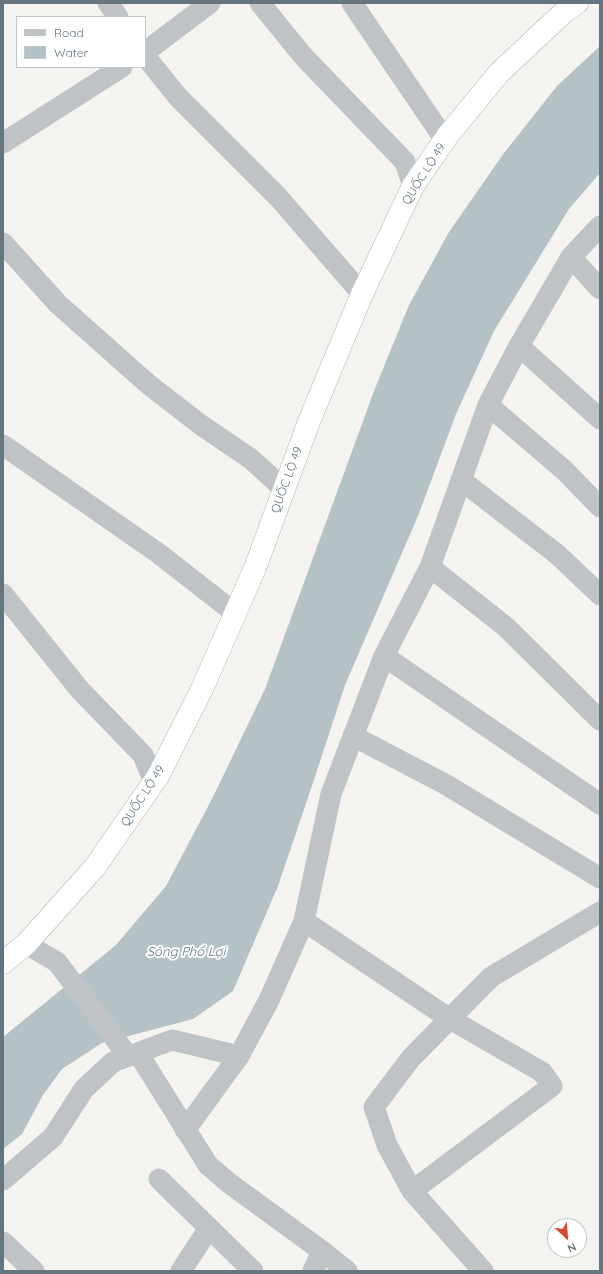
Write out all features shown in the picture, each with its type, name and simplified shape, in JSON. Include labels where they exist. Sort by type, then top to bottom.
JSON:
[{"type":"highway","name":"QUỐC LỘ 49","points":[[3,963],[26,944],[94,868],[154,782],[202,689],[255,568],[310,419],[362,294],[413,186],[445,140],[499,73],[565,6]]},
{"type":"street","points":[[108,3],[117,16]]},
{"type":"street","points":[[146,51],[210,3]]},
{"type":"street","points":[[260,3],[303,56],[405,162],[413,186]]},
{"type":"street","points":[[352,3],[445,140]]},
{"type":"street","points":[[146,57],[178,97],[279,198],[362,294]]},
{"type":"street","points":[[3,143],[120,68]]},
{"type":"street","points":[[185,1130],[239,1056],[269,1000],[304,921],[331,794],[384,656],[430,567],[488,405],[519,346],[571,257],[600,226]]},
{"type":"street","points":[[3,243],[58,304],[136,374],[201,425],[251,458],[284,489]]},
{"type":"street","points":[[571,257],[600,289]]},
{"type":"street","points":[[519,346],[600,419]]},
{"type":"street","points":[[488,405],[564,470],[600,507]]},
{"type":"street","points":[[3,444],[158,553],[235,613]]},
{"type":"street","points":[[461,480],[558,555],[600,595]]},
{"type":"street","points":[[430,567],[506,627],[600,720]]},
{"type":"street","points":[[3,594],[80,690],[143,755],[154,782]]},
{"type":"street","points":[[384,656],[600,804]]},
{"type":"street","points":[[353,736],[445,784],[600,878]]},
{"type":"street","points":[[483,1271],[412,1191],[386,1145],[374,1107],[411,1058],[491,977],[600,912]]},
{"type":"street","points":[[304,921],[450,1019],[542,1072],[552,1086],[412,1191]]},
{"type":"street","points":[[26,944],[57,962],[129,1051],[185,1130],[200,1154],[217,1173],[322,1251],[346,1271]]},
{"type":"street","points":[[3,1180],[53,1137],[84,1089],[112,1062],[129,1051],[172,1040],[239,1056]]},
{"type":"street","points":[[159,1179],[253,1271]]},
{"type":"street","points":[[181,1271],[209,1228]]},
{"type":"street","points":[[3,1242],[34,1271]]},
{"type":"street","points":[[313,1271],[322,1251]]},
{"type":"water","name":"Sông Phổ Lợi","points":[[600,46],[600,173],[569,209],[494,331],[456,414],[418,516],[345,685],[278,886],[233,991],[193,1019],[102,1043],[62,1069],[43,1095],[22,1134],[3,1149],[3,1037],[116,945],[166,886],[213,797],[265,689],[374,391],[409,305],[449,232],[504,153],[557,86]]}]
